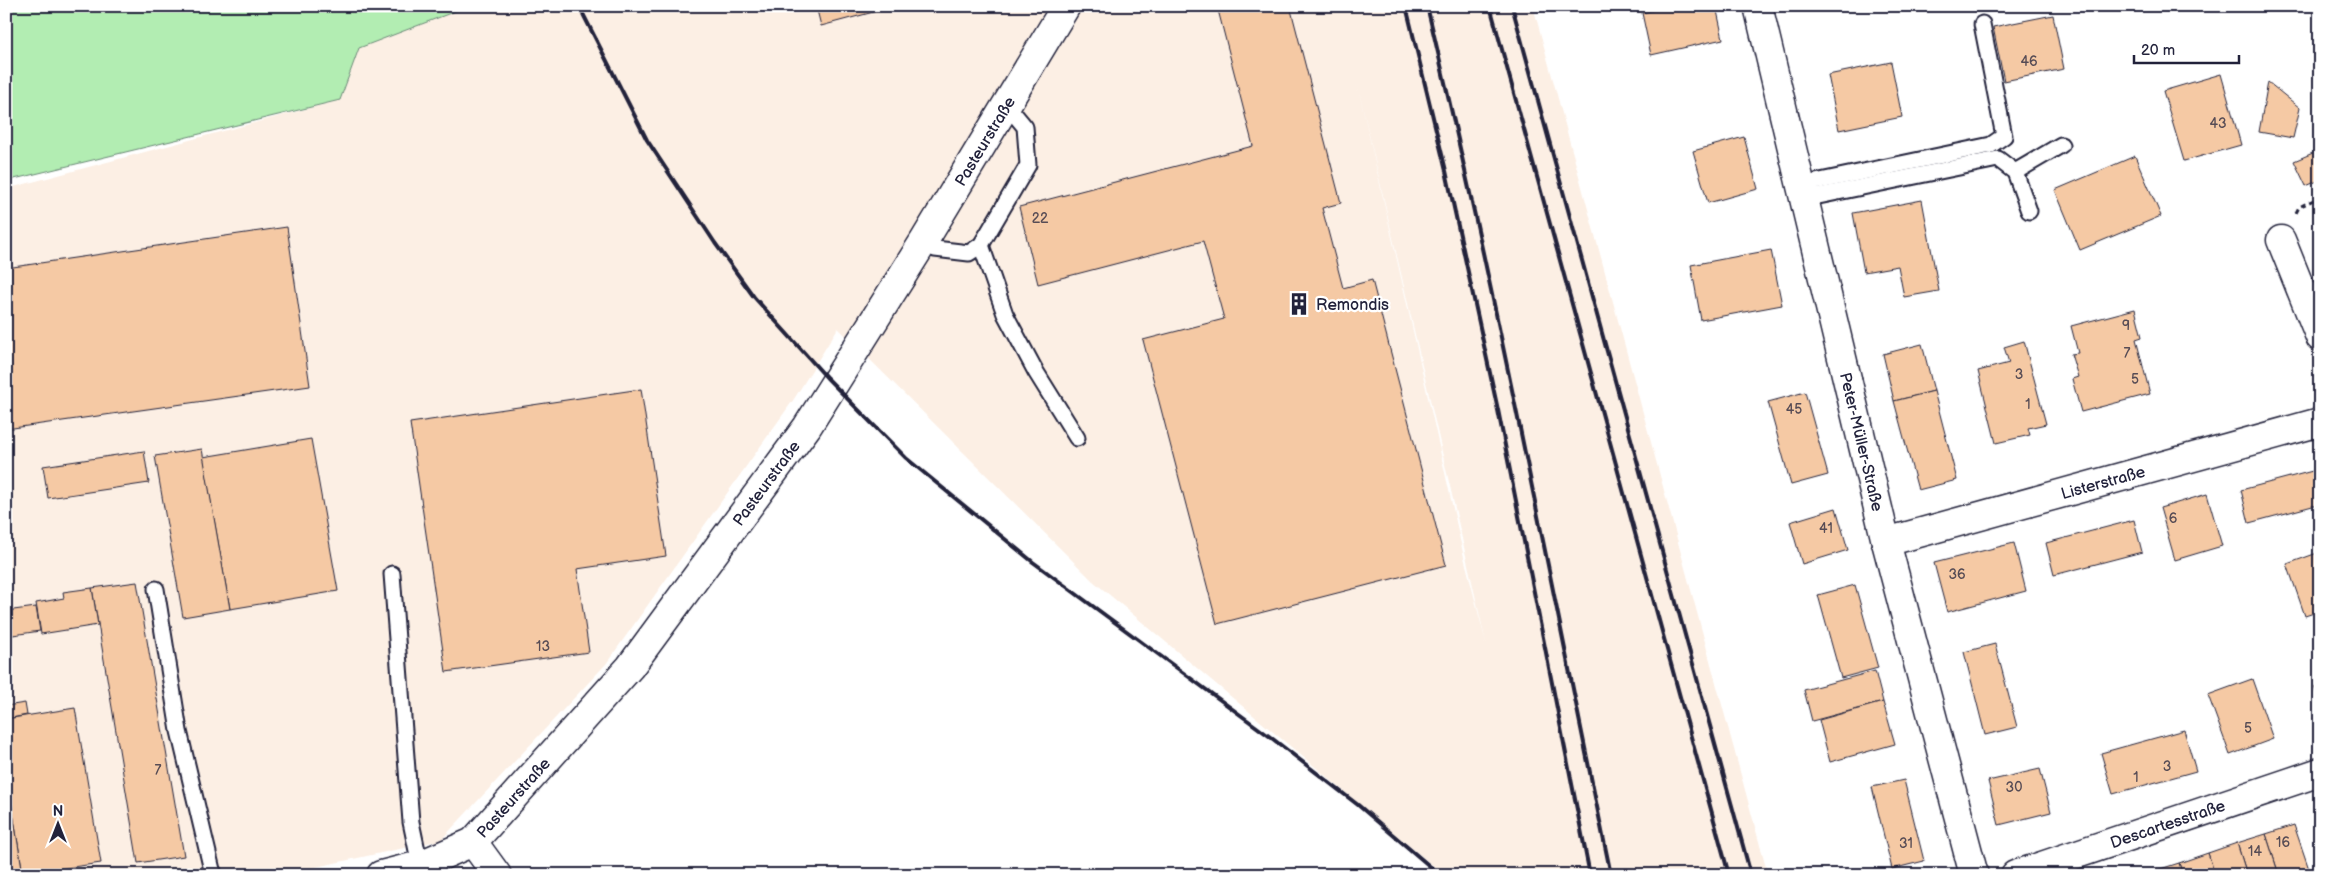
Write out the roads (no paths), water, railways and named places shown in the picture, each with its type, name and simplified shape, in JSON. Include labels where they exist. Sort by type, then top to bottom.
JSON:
[{"type":"street","name":"Pasteurstraße","points":[[381,875],[420,865],[473,842],[630,667],[807,427],[924,241],[1066,6]]},
{"type":"street","name":"Peter-Müller-Straße","points":[[1758,6],[1886,542],[1974,875]]},
{"type":"street","points":[[2281,240],[2320,337]]},
{"type":"street","name":"Listerstraße","points":[[1886,542],[2320,422]]},
{"type":"street","name":"Descartesstraße","points":[[2015,875],[2320,772]]},
{"type":"street","points":[[473,842],[497,875]]},
{"type":"lane","points":[[1803,192],[1991,146],[2004,136],[1982,24]]},
{"type":"lane","points":[[924,241],[935,249],[969,253],[981,245],[1028,165],[1025,127],[1006,104]]},
{"type":"lane","points":[[2015,172],[2061,146]]},
{"type":"lane","points":[[1803,192],[1998,160],[2015,172],[2029,211]]},
{"type":"lane","points":[[981,245],[1005,314],[1036,372],[1078,438]]},
{"type":"lane","points":[[392,574],[411,822],[420,865]]},
{"type":"lane","points":[[156,590],[179,731],[215,875]]},
{"type":"railway","points":[[579,6],[647,140],[715,243],[754,297],[827,378],[906,458],[1033,562],[1269,736],[1358,805],[1440,875]]},
{"type":"railway","points":[[1406,6],[1446,171],[1498,410],[1590,875]]},
{"type":"railway","points":[[1427,6],[1500,331],[1611,875]]},
{"type":"railway","points":[[1490,6],[1729,875]]},
{"type":"railway","points":[[1512,6],[1751,875]]},
{"type":"place","name":"Remondis","points":[[1299,304]]}]
